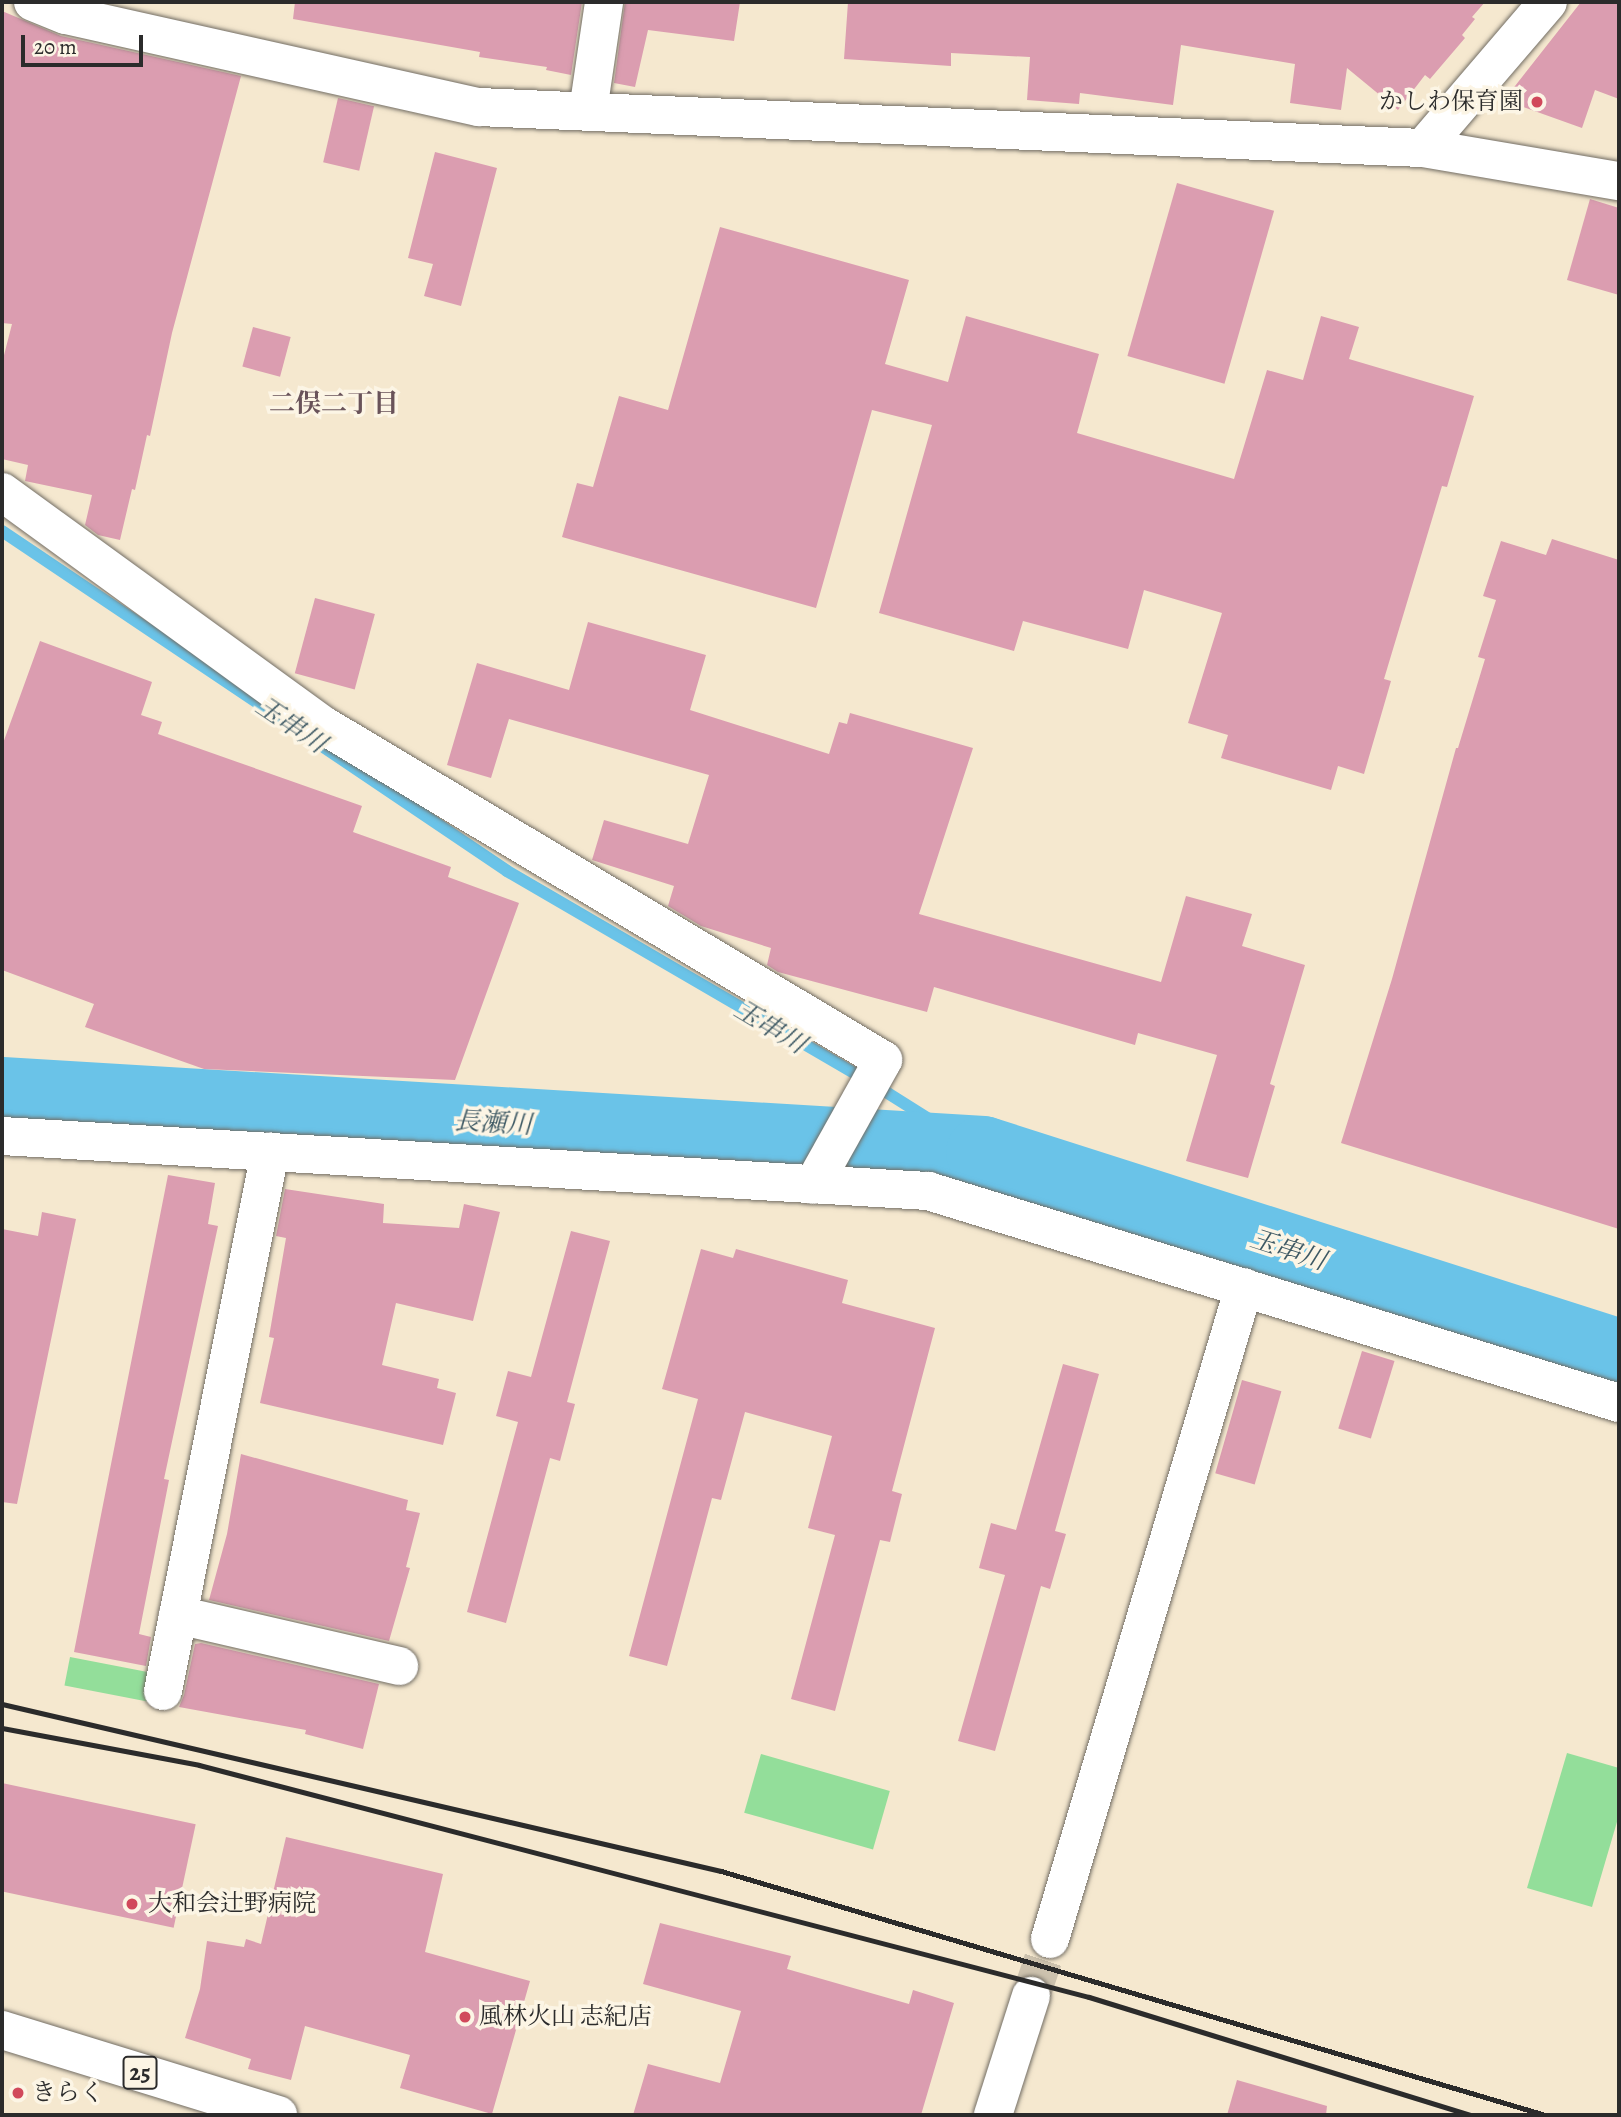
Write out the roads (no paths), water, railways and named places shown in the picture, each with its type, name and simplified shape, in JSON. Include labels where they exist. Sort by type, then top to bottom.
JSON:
[{"type":"main road","points":[[33,2],[66,15],[479,107],[1423,148],[1619,181]]},
{"type":"main road","points":[[588,111],[604,2]]},
{"type":"main road","points":[[1423,148],[1548,2]]},
{"type":"main road","points":[[2,492],[326,727],[883,1059],[813,1185]]},
{"type":"main road","points":[[2,1136],[928,1191],[1619,1403]]},
{"type":"main road","points":[[163,1691],[270,1152]]},
{"type":"main road","points":[[1050,1939],[1244,1287]]},
{"type":"main road","points":[[178,1615],[399,1666]]},
{"type":"main road","points":[[993,2115],[1031,1996]]},
{"type":"main road","name":"25","points":[[2,2030],[278,2115]]},
{"type":"waterway","name":"玉串川","points":[[2,531],[304,734]]},
{"type":"waterway","name":"玉串川","points":[[319,744],[507,871],[886,1092],[983,1153]]},
{"type":"waterway","name":"長瀬川","points":[[2,1094],[983,1153],[1619,1356]]},
{"type":"tunnel","points":[[1031,1996],[1050,1939]]},
{"type":"railway","points":[[2,1704],[721,1871],[1545,2115]]},
{"type":"railway","points":[[2,1728],[199,1765],[1089,1997],[1470,2115]]},
{"type":"place","name":"かしわ保育園","points":[[1537,102]]},
{"type":"place","name":"大和会辻野病院","points":[[132,1904]]},
{"type":"place","name":"風林火山 志紀店","points":[[465,2017]]},
{"type":"place","name":"きらく","points":[[18,2093]]},
{"type":"district","name":"二俣二丁目","points":[[334,404]]}]
